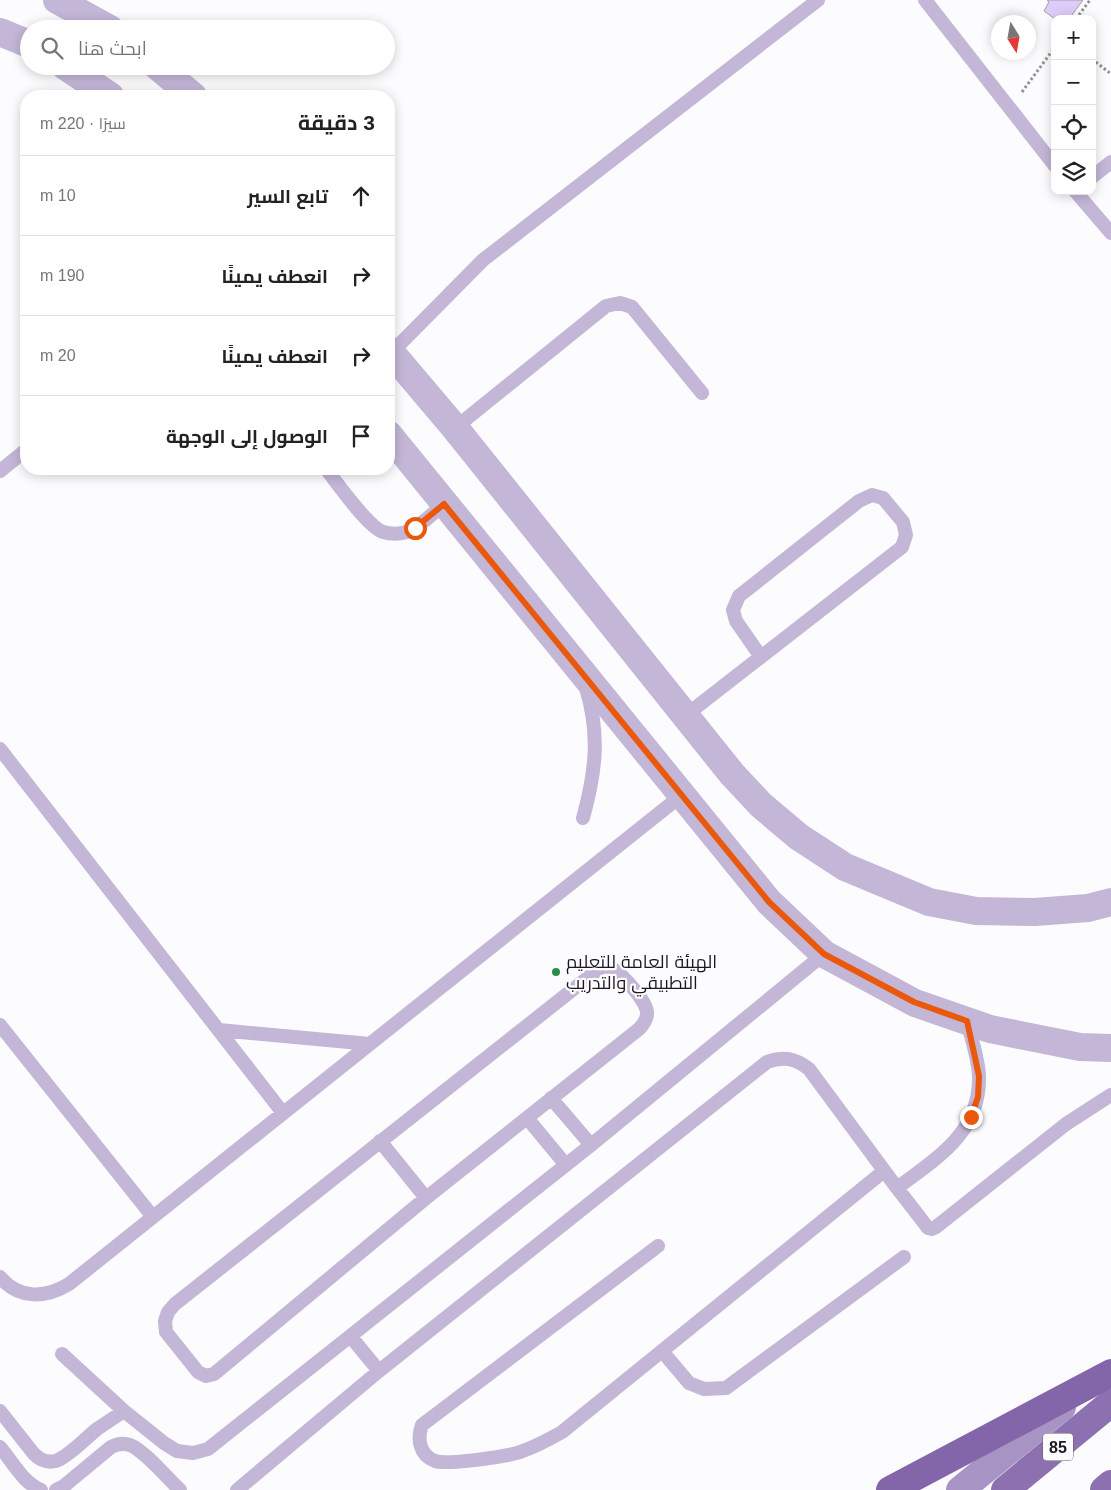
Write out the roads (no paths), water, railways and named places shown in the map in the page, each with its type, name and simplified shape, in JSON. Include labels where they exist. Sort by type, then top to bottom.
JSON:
[{"type":"highway","points":[[890,1490],[1111,1373]]},
{"type":"highway","name":"85","points":[[1005,1490],[1111,1403]]},
{"type":"highway","points":[[1104,1490],[1111,1484]]},
{"type":"main road","points":[[960,1490],[1111,1366]]},
{"type":"street","points":[[57,0],[94,20]]},
{"type":"street","points":[[0,32],[20,40]]},
{"type":"street","points":[[79,75],[101,90]]},
{"type":"street","points":[[168,75],[186,90]]},
{"type":"street","points":[[395,357],[455,428],[732,774],[761,805],[799,837],[845,867],[928,902],[976,911],[1053,911],[1088,908],[1111,902]]},
{"type":"street","points":[[395,443],[769,902],[824,954],[914,1002],[990,1029],[1071,1046],[1111,1048]]},
{"type":"lane","points":[[395,346],[484,260],[818,0]]},
{"type":"lane","points":[[925,0],[1051,161]]},
{"type":"lane","points":[[1096,174],[1111,162]]},
{"type":"lane","points":[[1078,195],[1111,233]]},
{"type":"lane","points":[[455,428],[606,306],[620,303],[632,307],[702,393]]},
{"type":"lane","points":[[0,471],[20,455]]},
{"type":"lane","points":[[331,475],[366,518],[383,532],[405,533],[415,528],[444,504]]},
{"type":"lane","points":[[685,716],[761,657],[902,546],[906,535],[903,522],[883,498],[872,495],[859,501],[739,596],[733,610],[736,621],[761,657]]},
{"type":"lane","points":[[580,670],[592,709],[596,751],[591,788],[583,818]]},
{"type":"lane","points":[[0,749],[283,1113]]},
{"type":"lane","points":[[0,1277],[15,1290],[28,1294],[43,1295],[56,1292],[69,1284],[682,795]]},
{"type":"lane","points":[[62,1354],[124,1411],[177,1451],[193,1453],[208,1449],[591,1145],[824,954]]},
{"type":"lane","points":[[607,966],[614,968],[646,1006],[645,1022],[639,1029],[526,1118],[426,1198],[214,1374],[206,1376],[198,1372],[166,1332],[165,1321],[168,1312],[380,1141],[600,968],[607,966]]},
{"type":"lane","points":[[897,1188],[946,1152],[960,1136],[971,1117],[978,1097],[979,1076],[967,1021]]},
{"type":"lane","points":[[0,1025],[154,1217]]},
{"type":"lane","points":[[219,1030],[370,1044]]},
{"type":"lane","points":[[237,1490],[379,1371],[767,1062],[778,1058],[789,1058],[800,1062],[809,1069],[925,1225],[932,1229],[1066,1124],[1111,1095]]},
{"type":"lane","points":[[551,1098],[591,1145]]},
{"type":"lane","points":[[526,1118],[566,1164]]},
{"type":"lane","points":[[380,1141],[426,1198]]},
{"type":"lane","points":[[658,1246],[422,1425],[418,1435],[420,1446],[426,1455],[435,1461],[446,1462],[495,1458],[518,1453],[541,1444],[562,1432],[884,1171]]},
{"type":"lane","points":[[662,1351],[689,1383],[704,1389],[726,1388],[904,1257]]},
{"type":"lane","points":[[351,1336],[379,1371]]},
{"type":"lane","points":[[0,1412],[34,1454],[48,1462],[56,1461],[63,1457],[124,1411]]},
{"type":"lane","points":[[56,1490],[64,1486],[111,1447],[118,1444],[129,1445],[139,1450],[180,1490]]},
{"type":"lane","points":[[0,1447],[26,1480],[41,1490]]},
{"type":"place","name":"الهيئة العامة للتعليم التطبيقي والتدريب","points":[[556,972]]}]
